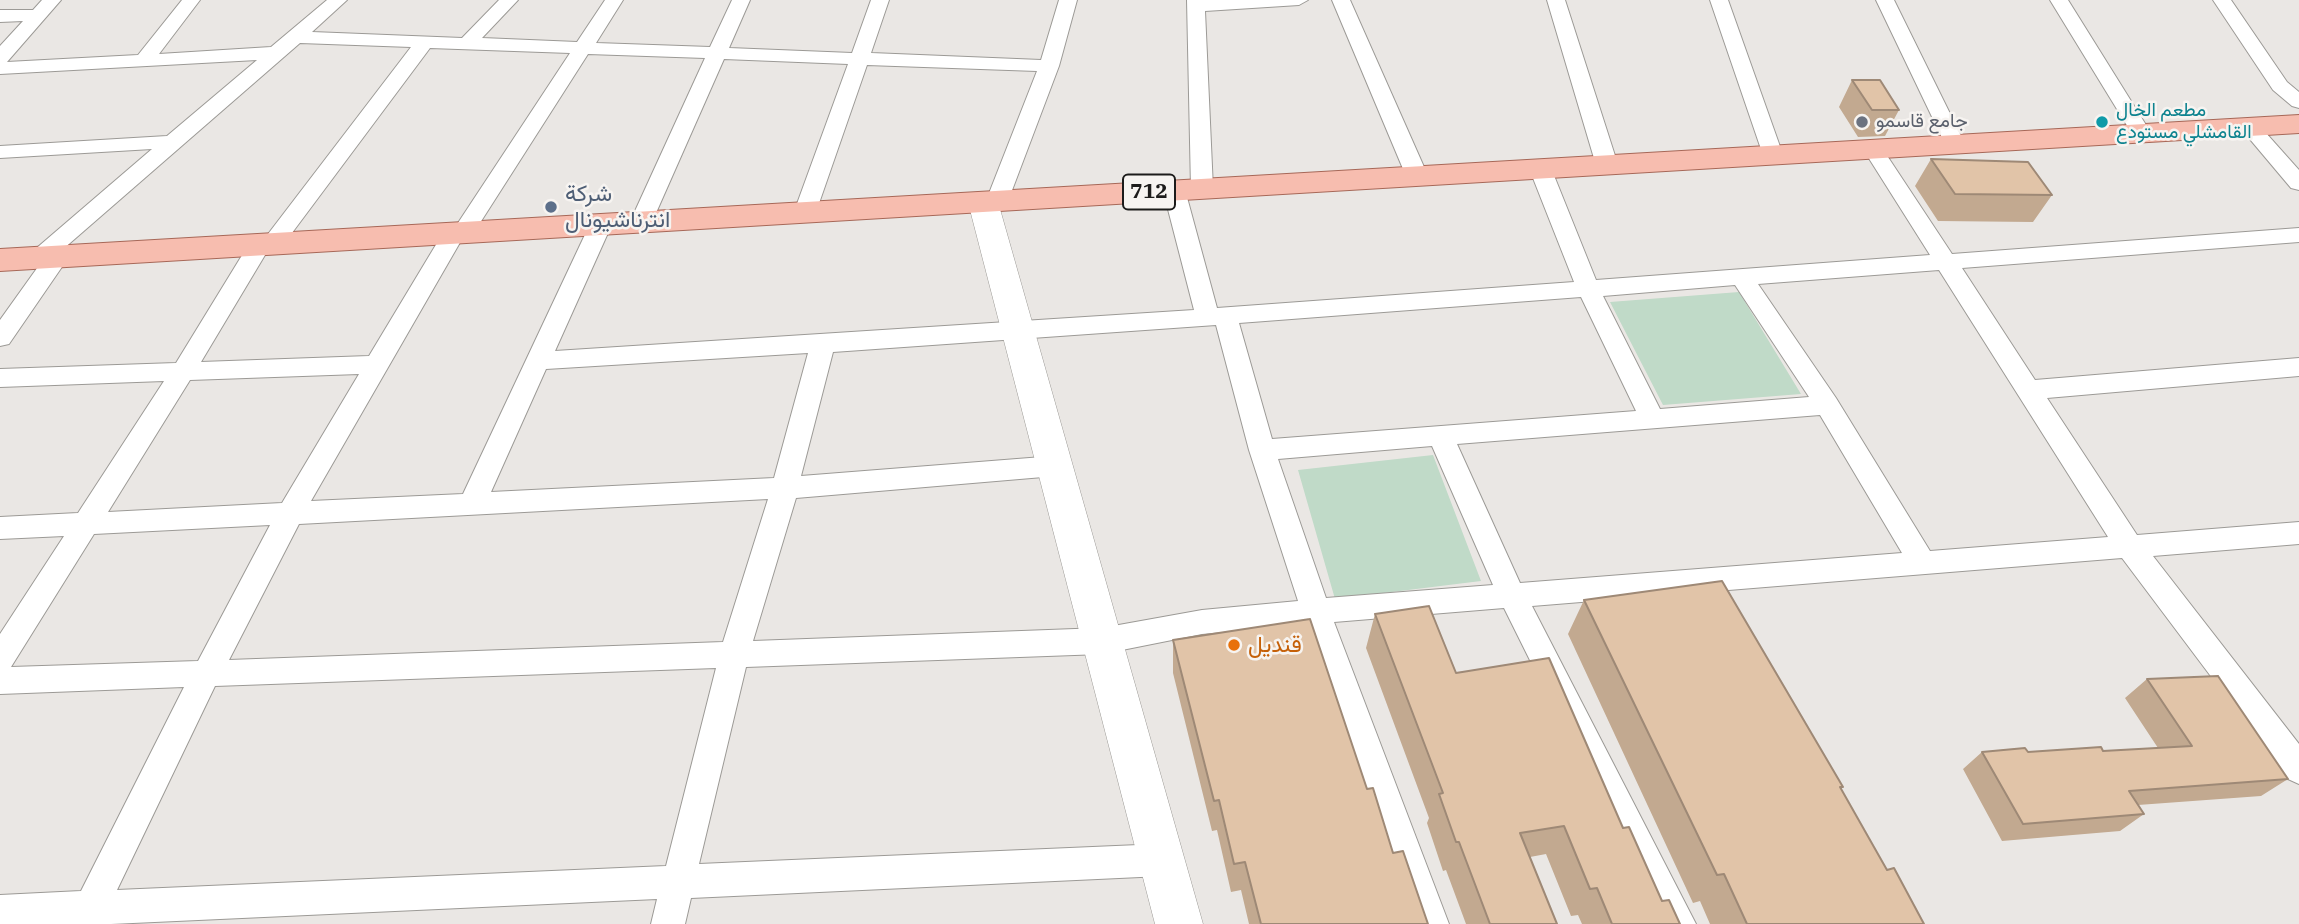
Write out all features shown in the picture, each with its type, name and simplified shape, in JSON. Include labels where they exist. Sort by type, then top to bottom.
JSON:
[{"type":"main road","name":"712","points":[[0,260],[2299,124]]},
{"type":"street","points":[[0,58],[52,0]]},
{"type":"street","points":[[144,60],[191,0]]},
{"type":"street","points":[[0,338],[49,257],[174,142],[338,0]]},
{"type":"street","points":[[465,44],[509,0]]},
{"type":"street","points":[[87,916],[206,674],[291,512],[458,232],[614,0]]},
{"type":"street","points":[[641,222],[741,0]]},
{"type":"street","points":[[806,212],[880,0]]},
{"type":"street","points":[[1068,0],[1049,66],[990,201],[1018,332],[1179,924]]},
{"type":"street","points":[[1299,0],[1196,3],[1188,189],[1216,315],[1316,611],[1432,924]]},
{"type":"street","points":[[1341,0],[1417,176]]},
{"type":"street","points":[[1556,0],[1607,164]]},
{"type":"street","points":[[1719,0],[1773,155]]},
{"type":"street","points":[[1885,0],[1955,144]]},
{"type":"street","points":[[2059,0],[2141,133]]},
{"type":"street","points":[[2222,0],[2280,86],[2299,102]]},
{"type":"street","points":[[0,16],[38,15]]},
{"type":"street","points":[[296,37],[1049,66]]},
{"type":"street","points":[[0,659],[84,523],[266,244],[424,43]]},
{"type":"street","points":[[0,68],[275,53]]},
{"type":"street","points":[[2250,127],[2299,183]]},
{"type":"street","points":[[0,152],[174,142]]},
{"type":"street","points":[[1873,149],[2129,546],[2287,735],[2299,769]]},
{"type":"street","points":[[1540,169],[1588,288],[1652,418]]},
{"type":"street","points":[[472,504],[601,224]]},
{"type":"street","points":[[538,360],[1018,332],[1216,315],[1945,264],[2299,235]]},
{"type":"street","points":[[1742,278],[1827,405],[1923,564]]},
{"type":"street","points":[[668,924],[734,655],[785,488],[823,342]]},
{"type":"street","points":[[0,379],[377,365]]},
{"type":"street","points":[[2030,390],[2299,367]]},
{"type":"street","points":[[1262,450],[1827,405]]},
{"type":"street","points":[[1440,436],[1511,594],[1679,924]]},
{"type":"street","points":[[0,528],[785,488],[1055,466]]},
{"type":"street","points":[[0,681],[1102,641],[1202,622],[1316,611],[1511,594],[1716,591],[1923,564],[2299,533]]},
{"type":"street","points":[[0,912],[87,916],[680,882],[1161,860]]},
{"type":"green space","points":[[1739,292],[1801,394],[1663,405],[1610,302]]},
{"type":"green space","points":[[1433,455],[1481,581],[1335,599],[1298,470]]},
{"type":"building","points":[[1852,80],[1880,80],[1899,110],[1872,110]]},
{"type":"building","points":[[1931,159],[2028,162],[2052,195],[1955,194]]},
{"type":"building","points":[[1722,581],[1843,787],[1840,787],[1887,870],[1894,868],[1924,924],[1747,924],[1724,874],[1717,875],[1584,600]]},
{"type":"building","points":[[1429,606],[1456,673],[1549,658],[1623,828],[1629,827],[1662,901],[1669,900],[1680,924],[1612,924],[1597,888],[1590,889],[1564,826],[1520,833],[1557,924],[1490,924],[1459,842],[1456,842],[1439,794],[1443,793],[1375,614]]},
{"type":"building","points":[[1310,619],[1367,789],[1373,788],[1393,853],[1403,851],[1428,924],[1261,924],[1245,862],[1234,864],[1219,800],[1214,801],[1173,640]]},
{"type":"building","points":[[2218,676],[2288,779],[2129,791],[2144,814],[2023,824],[1982,752],[2025,748],[2028,752],[2101,747],[2103,751],[2192,746],[2147,679]]},
{"type":"place","name":"جامع قاسمو","points":[[1862,122]]},
{"type":"place","name":"مطعم الخال القامشلي مستودع","points":[[2102,122]]},
{"type":"place","name":"شركة انترناشيونال","points":[[551,207]]},
{"type":"place","name":"قنديل","points":[[1234,645]]}]
